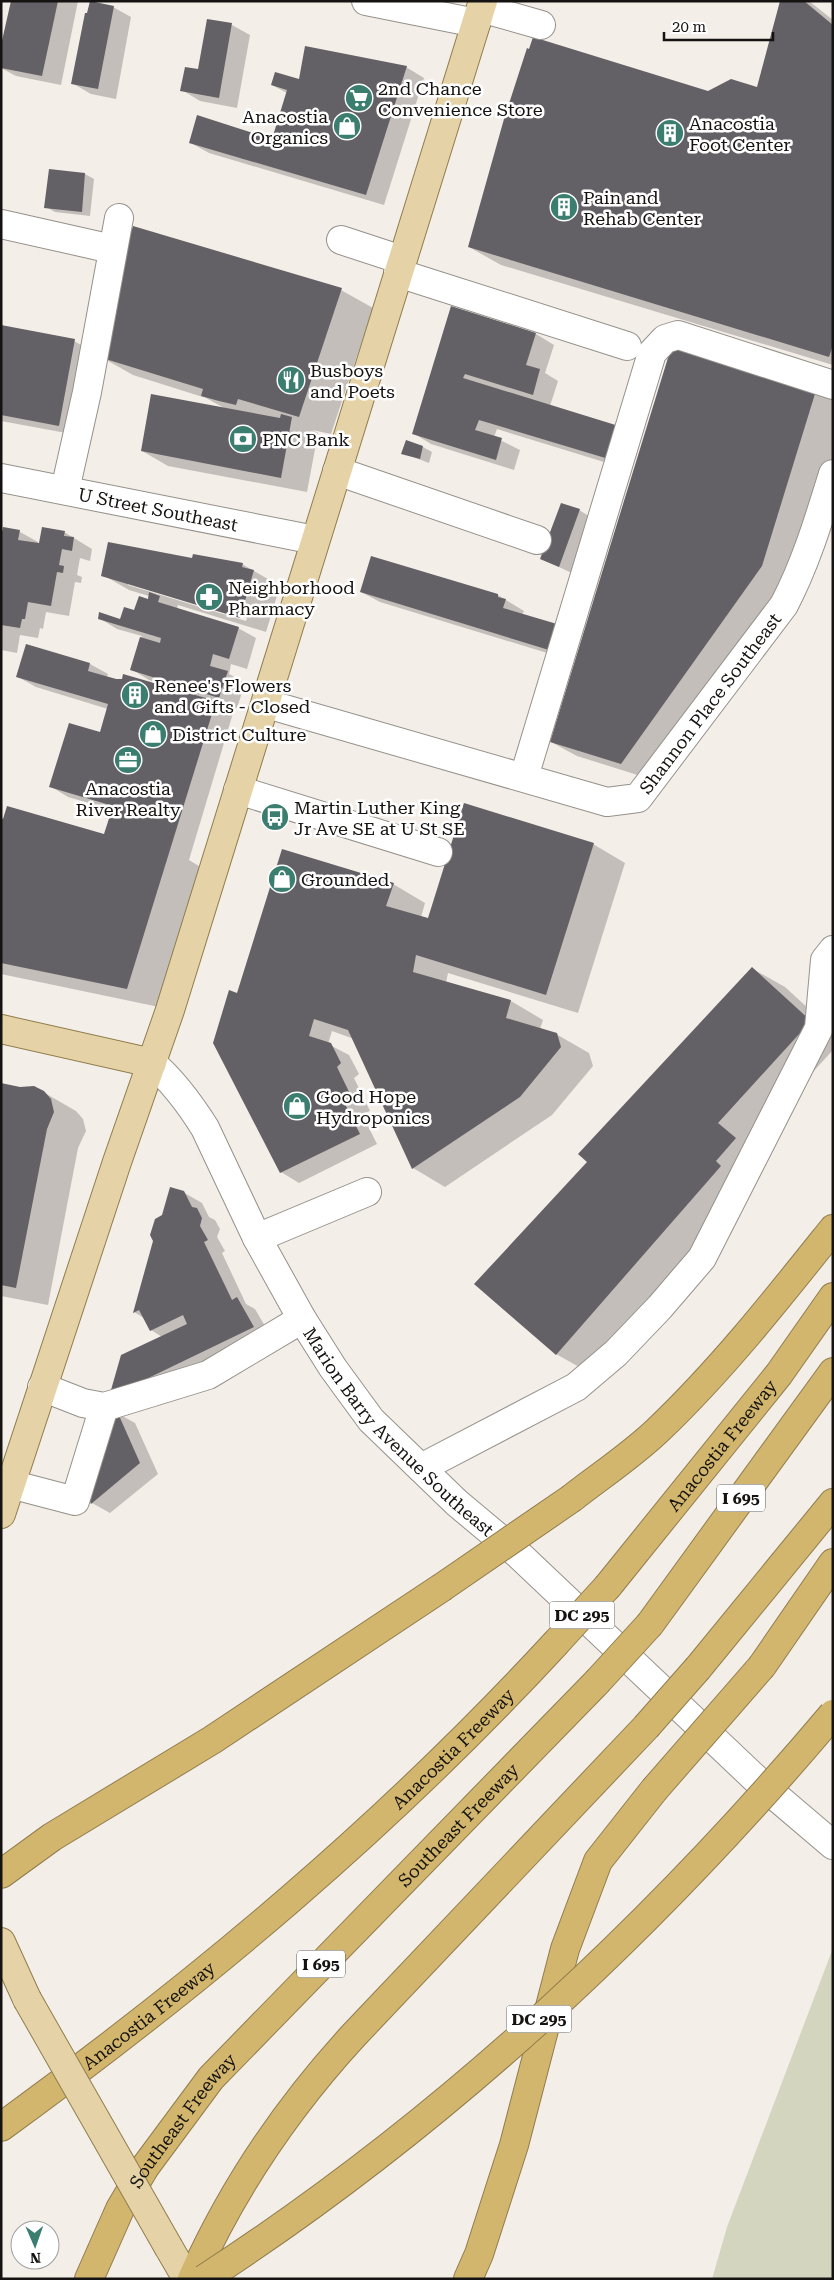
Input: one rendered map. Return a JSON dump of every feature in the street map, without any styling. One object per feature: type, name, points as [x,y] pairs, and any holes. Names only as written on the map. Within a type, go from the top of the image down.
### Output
[{"type":"highway","points":[[1,1874],[52,1838],[212,1740],[572,1498],[657,1432],[714,1374],[833,1230]]},
{"type":"highway","name":"Anacostia Freeway","points":[[1,2127],[186,1988],[288,1904],[434,1769],[555,1644],[608,1586],[779,1374],[833,1297]]},
{"type":"highway","name":"Southeast Freeway","points":[[89,2279],[120,2209],[145,2167],[211,2078],[597,1682],[650,1624],[833,1372]]},
{"type":"highway","points":[[192,2279],[219,2221],[253,2163],[310,2085],[348,2042],[646,1727],[698,1668],[833,1503]]},
{"type":"highway","points":[[468,2279],[479,2254],[514,2145],[565,1949],[598,1861],[654,1790],[762,1666],[833,1563]]},
{"type":"highway","name":"DC 295","points":[[204,2279],[371,2160],[474,2076],[573,1988],[700,1863],[758,1801],[833,1714]]},
{"type":"main road","points":[[1,1514],[117,1162],[152,1063],[267,704],[315,540],[480,11]]},
{"type":"main road","points":[[1,1029],[152,1063]]},
{"type":"main road","points":[[1,1942],[27,1999],[187,2279]]},
{"type":"street","points":[[366,1],[480,11],[541,25]]},
{"type":"street","points":[[65,490],[86,392],[119,218]]},
{"type":"street","points":[[1,224],[112,249]]},
{"type":"street","points":[[341,240],[400,267],[627,346]]},
{"type":"street","points":[[524,778],[652,353],[665,339],[678,335],[833,385]]},
{"type":"street","points":[[337,471],[537,540]]},
{"type":"street","name":"Shannon Place Southeast","points":[[267,704],[607,802],[638,798],[784,605],[798,578],[810,548],[833,474]]},
{"type":"street","name":"U Street Southeast","points":[[1,478],[315,540]]},
{"type":"street","points":[[238,790],[438,852]]},
{"type":"street","points":[[421,1468],[576,1387],[616,1352],[660,1308],[702,1258],[721,1224],[819,1028],[825,960],[833,950]]},
{"type":"street","name":"Marion Barry Avenue Southeast","points":[[152,1063],[186,1098],[205,1128],[257,1238],[302,1319],[333,1368],[371,1420],[457,1503],[518,1554],[760,1783],[833,1845]]},
{"type":"street","points":[[257,1238],[367,1192]]},
{"type":"street","points":[[42,1387],[83,1402],[104,1407],[208,1375],[302,1319]]},
{"type":"street","points":[[10,1484],[75,1501],[104,1407]]},
{"type":"green space","points":[[833,1948],[833,2279],[712,2279],[727,2227]]},
{"type":"building","points":[[11,1],[58,1],[42,76],[1,68],[1,45]]},
{"type":"building","points":[[90,1],[114,6],[98,89],[71,84],[85,13],[87,13]]},
{"type":"building","points":[[780,1],[804,1],[833,25],[833,345],[829,357],[468,247],[504,119],[527,48],[529,49],[533,37],[708,91],[731,79],[757,87]]},
{"type":"building","points":[[207,19],[232,23],[219,98],[180,91],[185,67],[198,69]]},
{"type":"building","points":[[305,46],[407,66],[366,195],[189,143],[197,115],[272,139],[287,90],[271,85],[275,72],[299,79]]},
{"type":"building","points":[[49,169],[85,173],[82,212],[44,208]]},
{"type":"building","points":[[133,226],[342,288],[299,417],[238,399],[236,405],[201,396],[203,389],[99,357],[109,301]]},
{"type":"building","points":[[451,306],[536,333],[526,365],[540,369],[533,395],[465,374],[463,378],[622,427],[612,460],[479,420],[475,430],[502,438],[496,460],[412,434]]},
{"type":"building","points":[[1,325],[75,339],[59,426],[1,415]]},
{"type":"building","points":[[683,342],[818,384],[762,566],[621,764],[550,742],[671,348]]},
{"type":"building","points":[[151,394],[280,418],[281,414],[292,417],[281,478],[141,451]]},
{"type":"building","points":[[406,440],[423,446],[420,459],[401,454]]},
{"type":"building","points":[[561,503],[580,509],[559,567],[540,559]]},
{"type":"building","points":[[3,527],[20,530],[18,540],[39,543],[42,527],[65,531],[64,536],[74,537],[72,551],[62,549],[59,565],[64,566],[63,573],[57,572],[51,606],[28,602],[25,619],[22,619],[20,628],[1,625],[1,537]]},
{"type":"building","name":"Neighborhood Pharmacy","points":[[108,542],[192,558],[193,554],[243,563],[242,567],[254,570],[240,618],[101,576]]},
{"type":"building","points":[[371,556],[498,594],[498,597],[506,599],[503,608],[557,624],[549,650],[360,592]]},
{"type":"building","points":[[149,592],[160,596],[158,602],[239,627],[229,659],[213,654],[210,666],[228,671],[219,698],[130,670],[140,637],[160,643],[161,638],[98,619],[99,612],[120,619],[124,607],[134,610],[139,596],[148,599]]},
{"type":"building","points":[[26,644],[90,663],[88,671],[116,679],[122,679],[123,674],[216,701],[127,989],[1,963],[1,818],[3,819],[7,806],[104,834],[113,806],[49,787],[69,723],[100,732],[108,704],[16,677]]},
{"type":"building","points":[[464,803],[594,843],[546,995],[416,955],[413,972],[511,1000],[506,1018],[557,1033],[561,1047],[520,1097],[412,1169],[348,1030],[314,1019],[309,1036],[331,1043],[341,1063],[337,1067],[353,1100],[345,1104],[360,1134],[280,1173],[213,1043],[229,990],[237,993],[282,849],[394,883],[386,906],[428,918]]},
{"type":"building","points":[[752,967],[811,1021],[718,1123],[736,1138],[716,1161],[721,1166],[556,1355],[474,1284],[587,1162],[578,1154]]},
{"type":"building","points":[[1,1083],[20,1087],[34,1086],[44,1091],[51,1099],[54,1112],[47,1129],[16,1288],[1,1285]]},
{"type":"building","points":[[170,1187],[184,1191],[192,1207],[197,1208],[202,1218],[200,1226],[208,1240],[204,1242],[232,1300],[237,1297],[254,1327],[109,1397],[121,1355],[187,1324],[183,1315],[150,1331],[139,1310],[133,1313],[153,1241],[150,1235],[155,1219],[162,1215]]},
{"type":"building","points":[[117,1411],[140,1463],[91,1504],[86,1492]]},
{"type":"place","name":"2nd Chance Convenience Store","points":[[359,98]]},
{"type":"place","name":"Anacostia Organics","points":[[347,126]]},
{"type":"place","name":"Anacostia Foot Center","points":[[670,133]]},
{"type":"place","name":"Pain and Rehab Center","points":[[564,207]]},
{"type":"place","name":"Busboys and Poets","points":[[291,380]]},
{"type":"place","name":"PNC Bank","points":[[243,439]]},
{"type":"place","name":"Neighborhood Pharmacy","points":[[209,597]]},
{"type":"place","name":"Renee's Flowers and Gifts - Closed","points":[[135,695]]},
{"type":"place","name":"District Culture","points":[[153,734]]},
{"type":"place","name":"Anacostia River Realty","points":[[128,760]]},
{"type":"place","name":"Martin Luther King Jr Ave SE at U St SE","points":[[275,817]]},
{"type":"place","name":"Grounded","points":[[282,879]]},
{"type":"place","name":"Good Hope Hydroponics","points":[[297,1106]]}]
